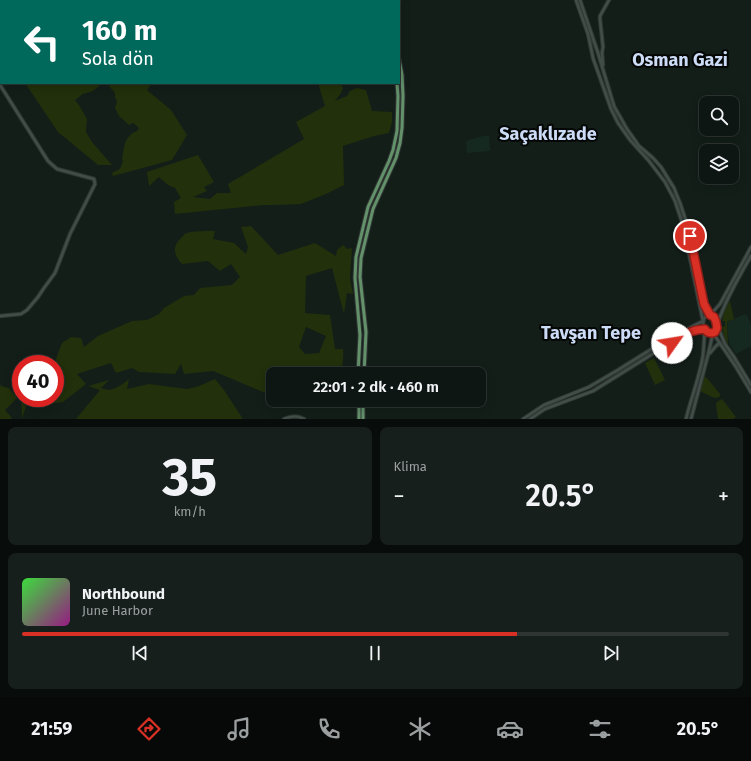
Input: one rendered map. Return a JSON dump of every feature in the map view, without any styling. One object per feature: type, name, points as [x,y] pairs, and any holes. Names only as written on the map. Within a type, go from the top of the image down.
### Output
[{"type":"main road","points":[[576,0],[588,34],[593,58],[611,109],[618,123],[630,140],[665,182],[675,201],[681,219],[705,329],[709,333],[713,333],[751,392]]},
{"type":"main road","points":[[580,0],[614,106],[639,146],[661,167],[674,188],[686,221],[694,250],[704,304],[710,315],[715,319],[725,344],[751,385]]},
{"type":"main road","points":[[603,70],[603,47],[600,19],[609,0]]},
{"type":"main road","points":[[364,367],[366,332],[360,277],[361,258],[373,209],[396,158],[400,143],[403,96],[400,64]]},
{"type":"main road","points":[[358,367],[360,335],[355,278],[356,257],[368,207],[393,150],[397,131],[397,84]]},
{"type":"main road","points":[[0,85],[48,161],[57,169],[94,180],[95,184],[70,234],[55,273],[38,297],[28,310],[21,314],[0,316]]},
{"type":"main road","points":[[523,419],[544,405],[589,387],[666,340],[703,321],[705,317],[710,315],[720,304],[751,247]]},
{"type":"main road","points":[[691,419],[713,333],[716,330],[721,314],[729,297],[751,256]]},
{"type":"main road","points":[[530,419],[545,409],[593,391],[686,333],[705,329]]},
{"type":"main road","points":[[686,419],[698,376],[705,329]]},
{"type":"main road","points":[[708,355],[719,343]]},
{"type":"main road","points":[[359,407],[359,419]]},
{"type":"main road","points":[[363,407],[363,419]]},
{"type":"main road","points":[[284,419],[290,416],[304,419]]},
{"type":"shaded area","points":[[483,136],[489,136],[490,151],[467,153],[466,141]]},
{"type":"shaded area","points":[[745,314],[747,315],[751,325],[751,346],[736,354],[729,343],[727,322]]},
{"type":"green space","points":[[26,84],[102,84],[93,91],[83,94],[75,100],[87,119],[86,132],[92,142],[112,165],[98,165],[58,132]]},
{"type":"green space","points":[[112,84],[151,84],[147,90],[171,110],[187,135],[172,160],[113,176],[112,173],[120,169],[123,161],[122,159],[126,140],[139,128],[133,123],[129,125],[119,116],[115,108],[117,101],[115,93],[109,86]]},
{"type":"green space","points":[[318,84],[341,84],[343,88],[335,101],[347,96],[350,91],[357,88],[366,90],[372,111],[392,112],[392,122],[389,133],[343,146],[344,185],[326,194],[301,204],[263,205],[175,214],[174,202],[181,198],[175,188],[168,185],[159,177],[149,186],[147,172],[198,155],[214,182],[204,187],[207,191],[193,197],[210,199],[217,193],[231,193],[228,184],[304,139],[296,122],[325,106]]},
{"type":"green space","points":[[251,226],[278,255],[315,243],[336,256],[337,250],[343,245],[347,249],[352,248],[350,279],[353,294],[347,293],[344,314],[332,268],[306,276],[305,313],[330,315],[335,349],[343,349],[342,367],[266,367],[266,392],[263,392],[213,371],[184,374],[181,364],[175,374],[139,372],[132,368],[116,373],[111,363],[77,374],[86,384],[64,401],[64,355],[57,355],[62,343],[71,337],[81,338],[84,347],[98,336],[132,321],[147,320],[159,314],[164,308],[184,296],[194,295],[200,288],[232,285],[240,277],[231,264],[220,271],[208,261],[182,264],[175,253],[175,247],[186,233],[197,231],[215,231],[213,239],[234,243],[246,254],[248,247],[241,227]],"holes":[[[306,327],[326,336],[319,353],[305,354],[299,347]]]},
{"type":"green space","points":[[730,301],[734,319],[727,322],[727,344],[722,327],[725,326],[725,321],[722,321],[725,310]]},
{"type":"green space","points":[[654,358],[665,380],[655,385],[645,363]]},
{"type":"green space","points":[[704,376],[720,394],[720,396],[717,398],[712,397],[700,391]]},
{"type":"green space","points":[[129,379],[127,389],[149,384],[187,389],[199,386],[215,379],[243,419],[76,419],[100,390],[88,386],[109,380],[101,388],[109,390],[119,386]]},
{"type":"green space","points":[[0,384],[1,386],[9,388],[12,392],[12,403],[5,410],[12,418],[0,419]]},
{"type":"green space","points":[[722,399],[736,417],[733,419],[718,419],[716,404]]},
{"type":"green space","points":[[21,407],[26,407],[22,419]]},
{"type":"district","name":"Osman Gazi","points":[[680,60]]},
{"type":"district","name":"Saçaklızade","points":[[548,134]]},
{"type":"district","name":"Tavşan Tepe","points":[[591,333]]},
{"type":"route","points":[[672,343],[686,333],[705,329],[707,332],[711,333],[715,332],[717,328],[715,319],[710,315],[704,304],[690,236]]}]
